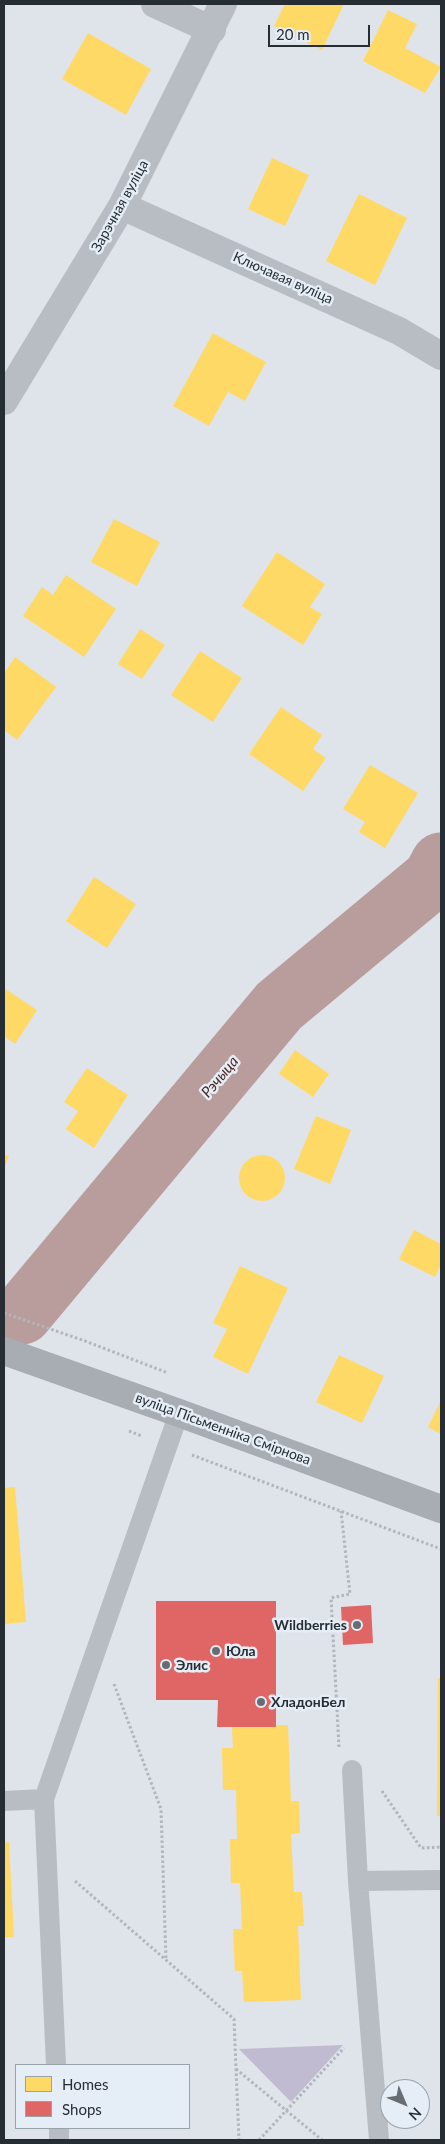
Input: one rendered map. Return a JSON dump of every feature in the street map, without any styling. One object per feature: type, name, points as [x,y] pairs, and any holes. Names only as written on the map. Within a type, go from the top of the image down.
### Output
[{"type":"main road","name":"вуліца Пісьменніка Смірнова","points":[[4,1351],[180,1413],[441,1509]]},
{"type":"street","points":[[155,4],[212,30]]},
{"type":"street","name":"Зарэчная вуліца","points":[[4,401],[122,206],[212,30],[223,4]]},
{"type":"street","name":"Ключавая вуліца","points":[[122,206],[399,331],[441,356]]},
{"type":"lane","points":[[56,2064],[44,1799],[180,1413]]},
{"type":"lane","points":[[352,1770],[358,1882],[379,2140]]},
{"type":"lane","points":[[4,1801],[44,1799]]},
{"type":"lane","points":[[358,1882],[441,1880]]},
{"type":"path","points":[[122,1429],[441,1549]]},
{"type":"path","points":[[341,1511],[350,1594],[331,1598],[340,1764],[373,1777],[421,1848],[441,1847]]},
{"type":"path","points":[[98,1644],[161,1809],[166,1960]]},
{"type":"path","points":[[46,1856],[234,2019],[239,2140]]},
{"type":"path","points":[[259,2140],[369,2020]]},
{"type":"path","points":[[236,2068],[322,2140]]},
{"type":"shaded area","points":[[343,2045],[291,2102],[239,2049]]},
{"type":"building: Homes","points":[[285,4],[344,4],[322,50],[274,26]]},
{"type":"building: Homes","points":[[388,10],[417,24],[405,48],[441,67],[425,93],[363,61]]},
{"type":"building: Homes","points":[[88,33],[151,69],[126,115],[62,79]]},
{"type":"building: Homes","points":[[272,158],[309,175],[285,226],[248,209]]},
{"type":"building: Homes","points":[[359,194],[407,218],[375,285],[326,261]]},
{"type":"building: Homes","points":[[213,333],[266,362],[245,401],[228,392],[209,426],[173,406]]},
{"type":"building: Homes","points":[[114,519],[160,542],[137,586],[91,562]]},
{"type":"building: Homes","points":[[277,552],[325,584],[310,607],[322,614],[303,645],[242,606]]},
{"type":"building: Homes","points":[[66,575],[116,609],[84,657],[23,616],[42,587],[53,595]]},
{"type":"building: Homes","points":[[140,629],[165,645],[142,679],[118,664]]},
{"type":"building: Homes","points":[[200,651],[242,678],[213,722],[171,695]]},
{"type":"building: Homes","points":[[15,657],[56,687],[17,740],[4,730],[4,673]]},
{"type":"building: Homes","points":[[281,707],[322,735],[313,749],[326,758],[303,791],[249,754]]},
{"type":"building: Homes","points":[[370,765],[418,793],[385,848],[359,832],[365,822],[343,809]]},
{"type":"building: Homes","points":[[94,877],[136,904],[107,948],[66,921]]},
{"type":"building: Homes","points":[[4,988],[37,1010],[15,1044],[4,1036]]},
{"type":"building: Homes","points":[[295,1050],[329,1074],[313,1097],[279,1074]]},
{"type":"building: Homes","points":[[87,1068],[128,1095],[94,1148],[66,1129],[78,1111],[64,1102]]},
{"type":"building: Homes","points":[[316,1116],[351,1130],[330,1184],[294,1169]]},
{"type":"building: Homes","points":[[4,1155],[9,1156],[4,1170]]},
{"type":"building: Homes","points":[[262,1155],[275,1159],[281,1165],[285,1178],[281,1191],[275,1197],[262,1201],[249,1197],[243,1191],[239,1178],[243,1165],[249,1159]]},
{"type":"building: Homes","points":[[414,1230],[441,1244],[441,1264],[435,1277],[399,1259]]},
{"type":"building: Homes","points":[[240,1266],[288,1288],[248,1374],[213,1357],[227,1329],[213,1323]]},
{"type":"building: Homes","points":[[339,1355],[384,1376],[362,1423],[316,1402]]},
{"type":"building: Homes","points":[[441,1400],[441,1434],[428,1427]]},
{"type":"building: Homes","points":[[15,1487],[26,1622],[4,1624],[4,1488]]},
{"type":"building: Homes","points":[[438,1678],[441,1678],[441,1816],[437,1816]]},
{"type":"building: Homes","points":[[288,1725],[291,1801],[299,1801],[300,1833],[291,1834],[294,1892],[302,1892],[304,1926],[298,1926],[301,2000],[244,2002],[242,1971],[235,1971],[233,1929],[242,1929],[240,1883],[231,1883],[230,1839],[237,1839],[236,1790],[223,1790],[222,1748],[233,1748],[232,1727]]},
{"type":"building: Homes","points":[[9,1842],[14,1937],[4,1937],[4,1843]]},
{"type":"building: Shops","name":"Юла","points":[[156,1601],[276,1601],[276,1727],[217,1727],[218,1700],[156,1700]]},
{"type":"building: Shops","name":"Wildberries","points":[[371,1605],[373,1643],[343,1645],[341,1607]]},
{"type":"waterway","name":"Рэчыца","points":[[22,1314],[279,1006],[433,878],[441,863]]},
{"type":"place","name":"Wildberries","points":[[357,1625]]},
{"type":"place","name":"Юла","points":[[216,1651]]},
{"type":"place","name":"Элис","points":[[166,1665]]},
{"type":"place","name":"ХладонБел","points":[[261,1702]]}]
